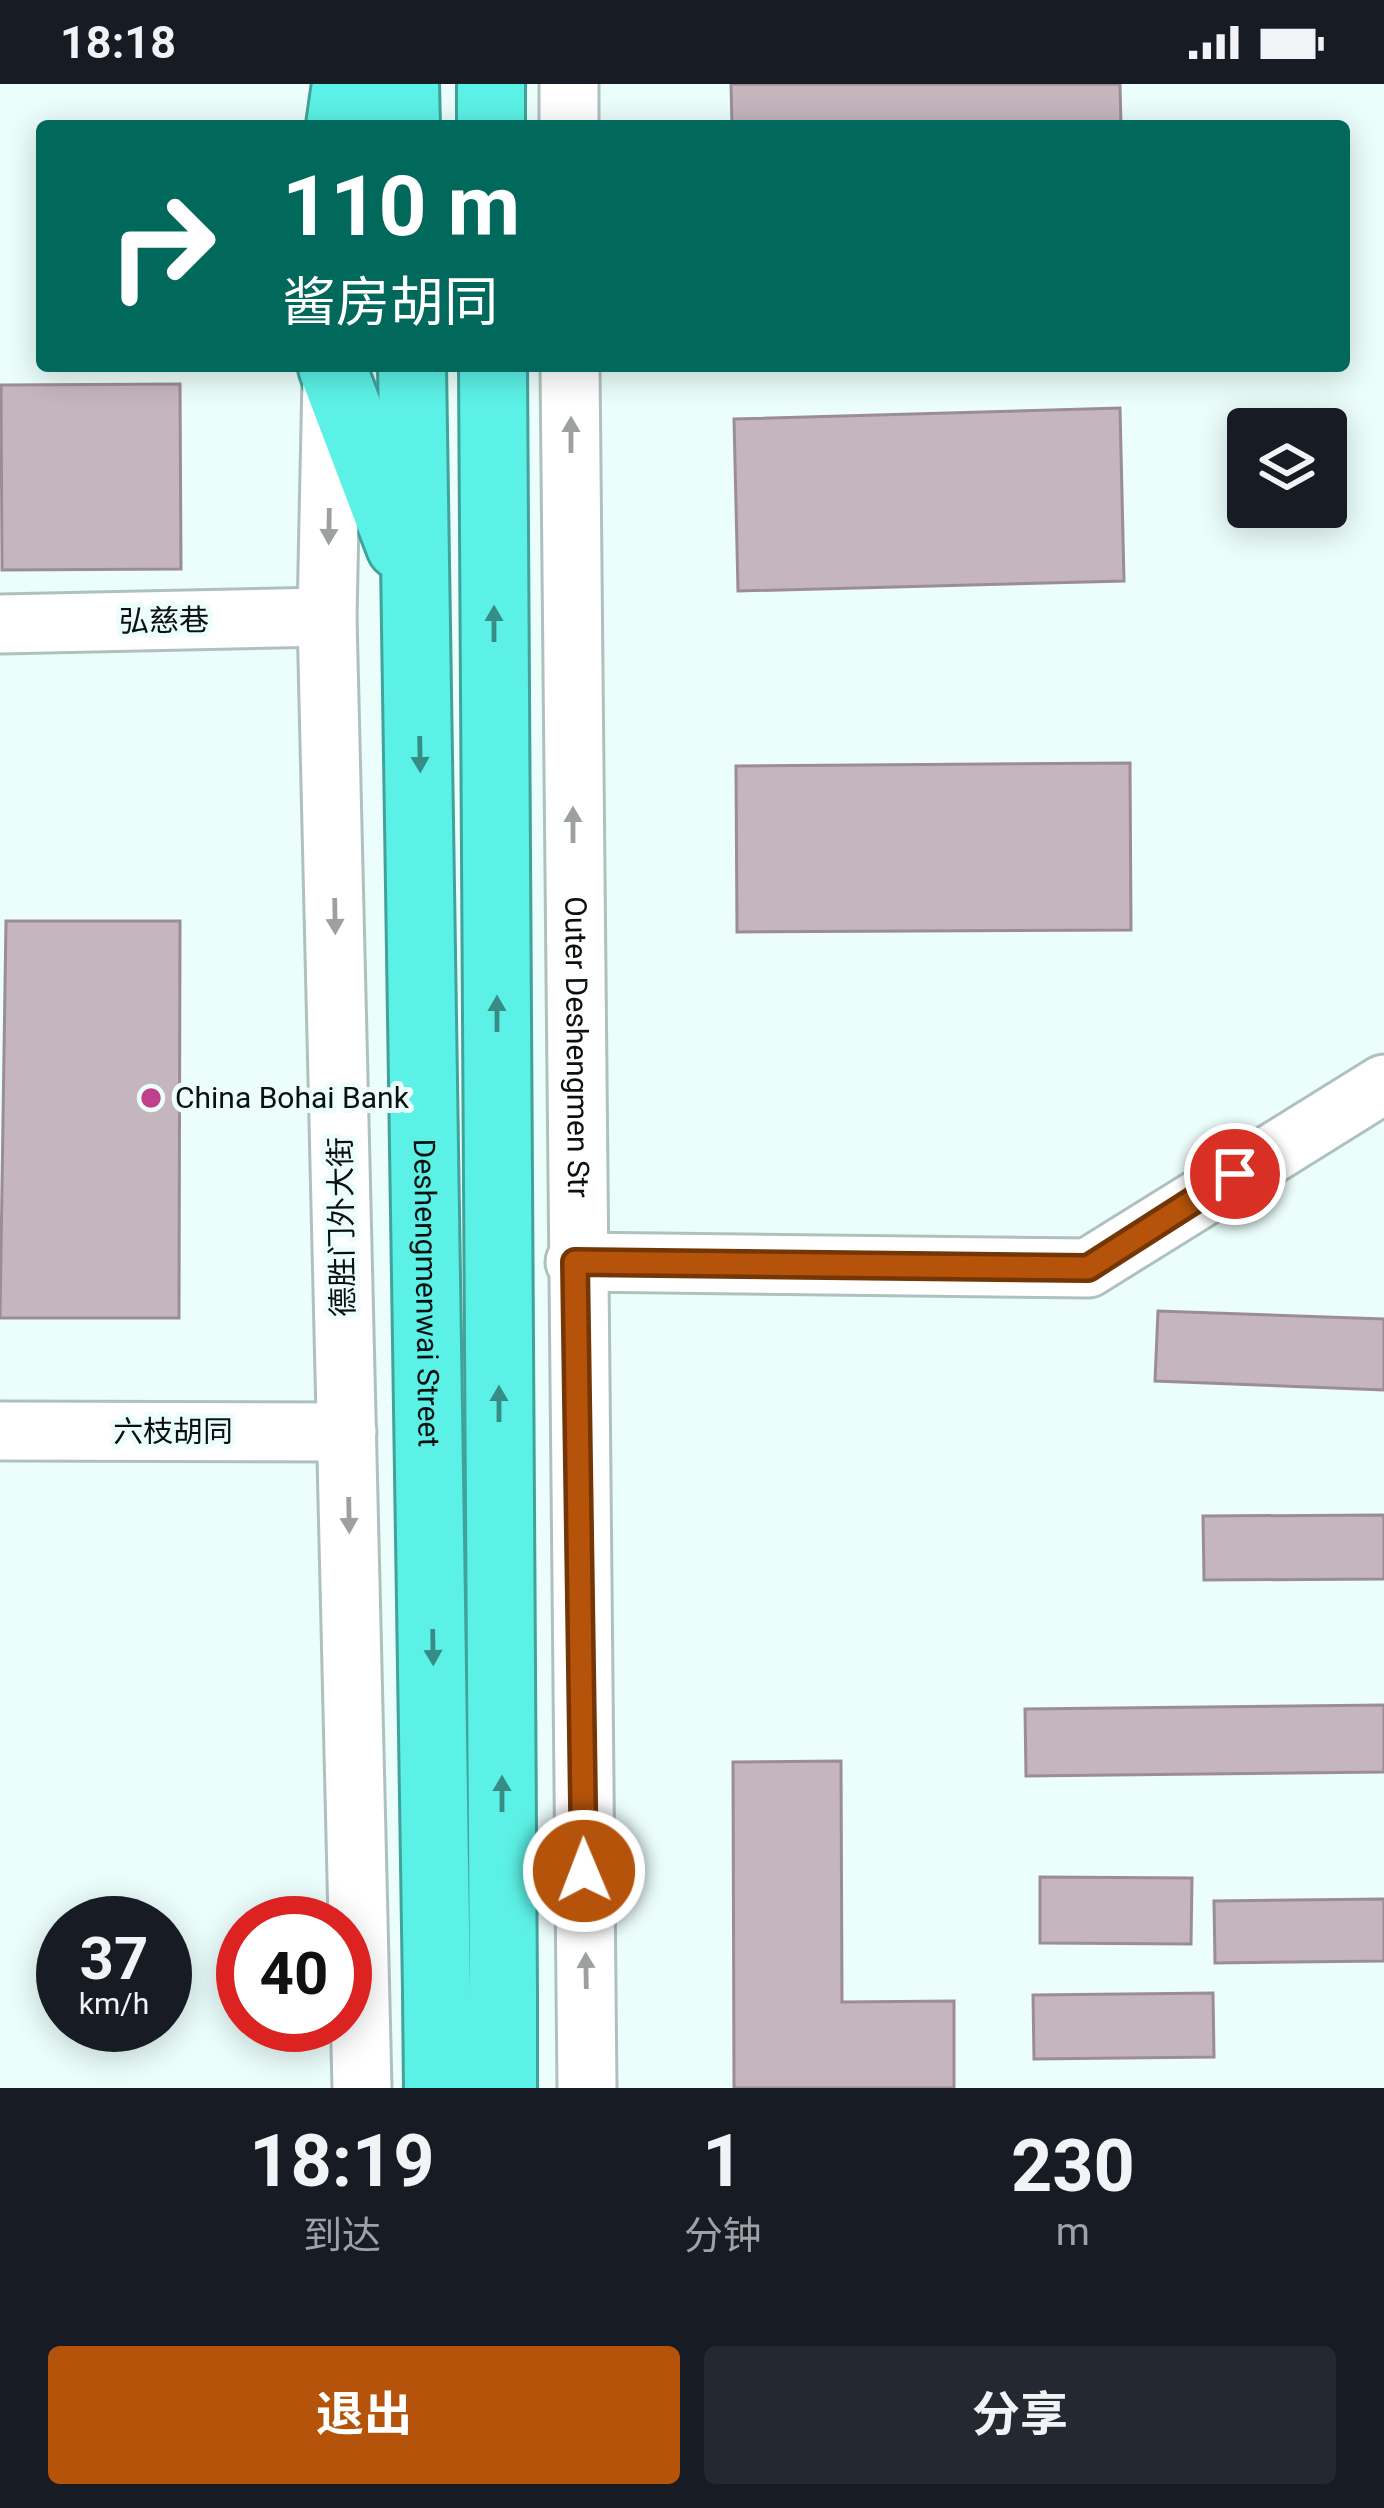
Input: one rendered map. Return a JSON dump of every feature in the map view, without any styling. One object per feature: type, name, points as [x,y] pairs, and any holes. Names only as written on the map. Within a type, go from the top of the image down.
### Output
[{"type":"highway","points":[[341,120],[346,84]]},
{"type":"highway","points":[[405,84],[406,120]]},
{"type":"highway","points":[[491,84],[491,120]]},
{"type":"highway","points":[[334,372],[418,595]]},
{"type":"highway","points":[[412,372],[418,595]]},
{"type":"highway","points":[[493,372],[503,2088]]},
{"type":"highway","name":"Deshengmenwai Street","points":[[418,595],[438,2088]]},
{"type":"street","points":[[329,84],[330,120]]},
{"type":"street","points":[[568,84],[569,120]]},
{"type":"street","name":"德胜门外大街","points":[[332,372],[327,617],[362,2073]]},
{"type":"street","name":"Outer Deshengmen Str","points":[[570,372],[575,1262],[587,2073]]},
{"type":"street","name":"弘慈巷","points":[[0,624],[327,617]]},
{"type":"street","points":[[575,1262],[1088,1268],[1384,1084]]},
{"type":"street","name":"六枝胡同","points":[[0,1431],[347,1432]]},
{"type":"street","points":[[362,2073],[587,2073]]},
{"type":"building","points":[[731,84],[1120,84],[1121,120],[732,120]]},
{"type":"building","points":[[180,384],[181,569],[2,570],[1,385]]},
{"type":"building","points":[[1120,408],[1124,581],[738,591],[734,419]]},
{"type":"building","points":[[1130,763],[1131,930],[737,932],[736,766]]},
{"type":"building","points":[[6,921],[180,921],[179,1318],[0,1318]]},
{"type":"building","points":[[1158,1311],[1384,1319],[1384,1390],[1155,1381]]},
{"type":"building","points":[[1384,1515],[1384,1579],[1204,1580],[1203,1516]]},
{"type":"building","points":[[1384,1705],[1384,1772],[1026,1776],[1025,1709]]},
{"type":"building","points":[[841,1761],[842,2002],[954,2001],[954,2088],[734,2088],[733,1762]]},
{"type":"building","points":[[1040,1877],[1192,1878],[1191,1944],[1040,1943]]},
{"type":"building","points":[[1384,1899],[1384,1961],[1215,1963],[1214,1901]]},
{"type":"building","points":[[1213,1993],[1214,2057],[1034,2059],[1033,1995]]},
{"type":"place","name":"China Bohai Bank","points":[[151,1098]]},
{"type":"route","points":[[584,1871],[575,1262],[1088,1268],[1235,1174]]}]
